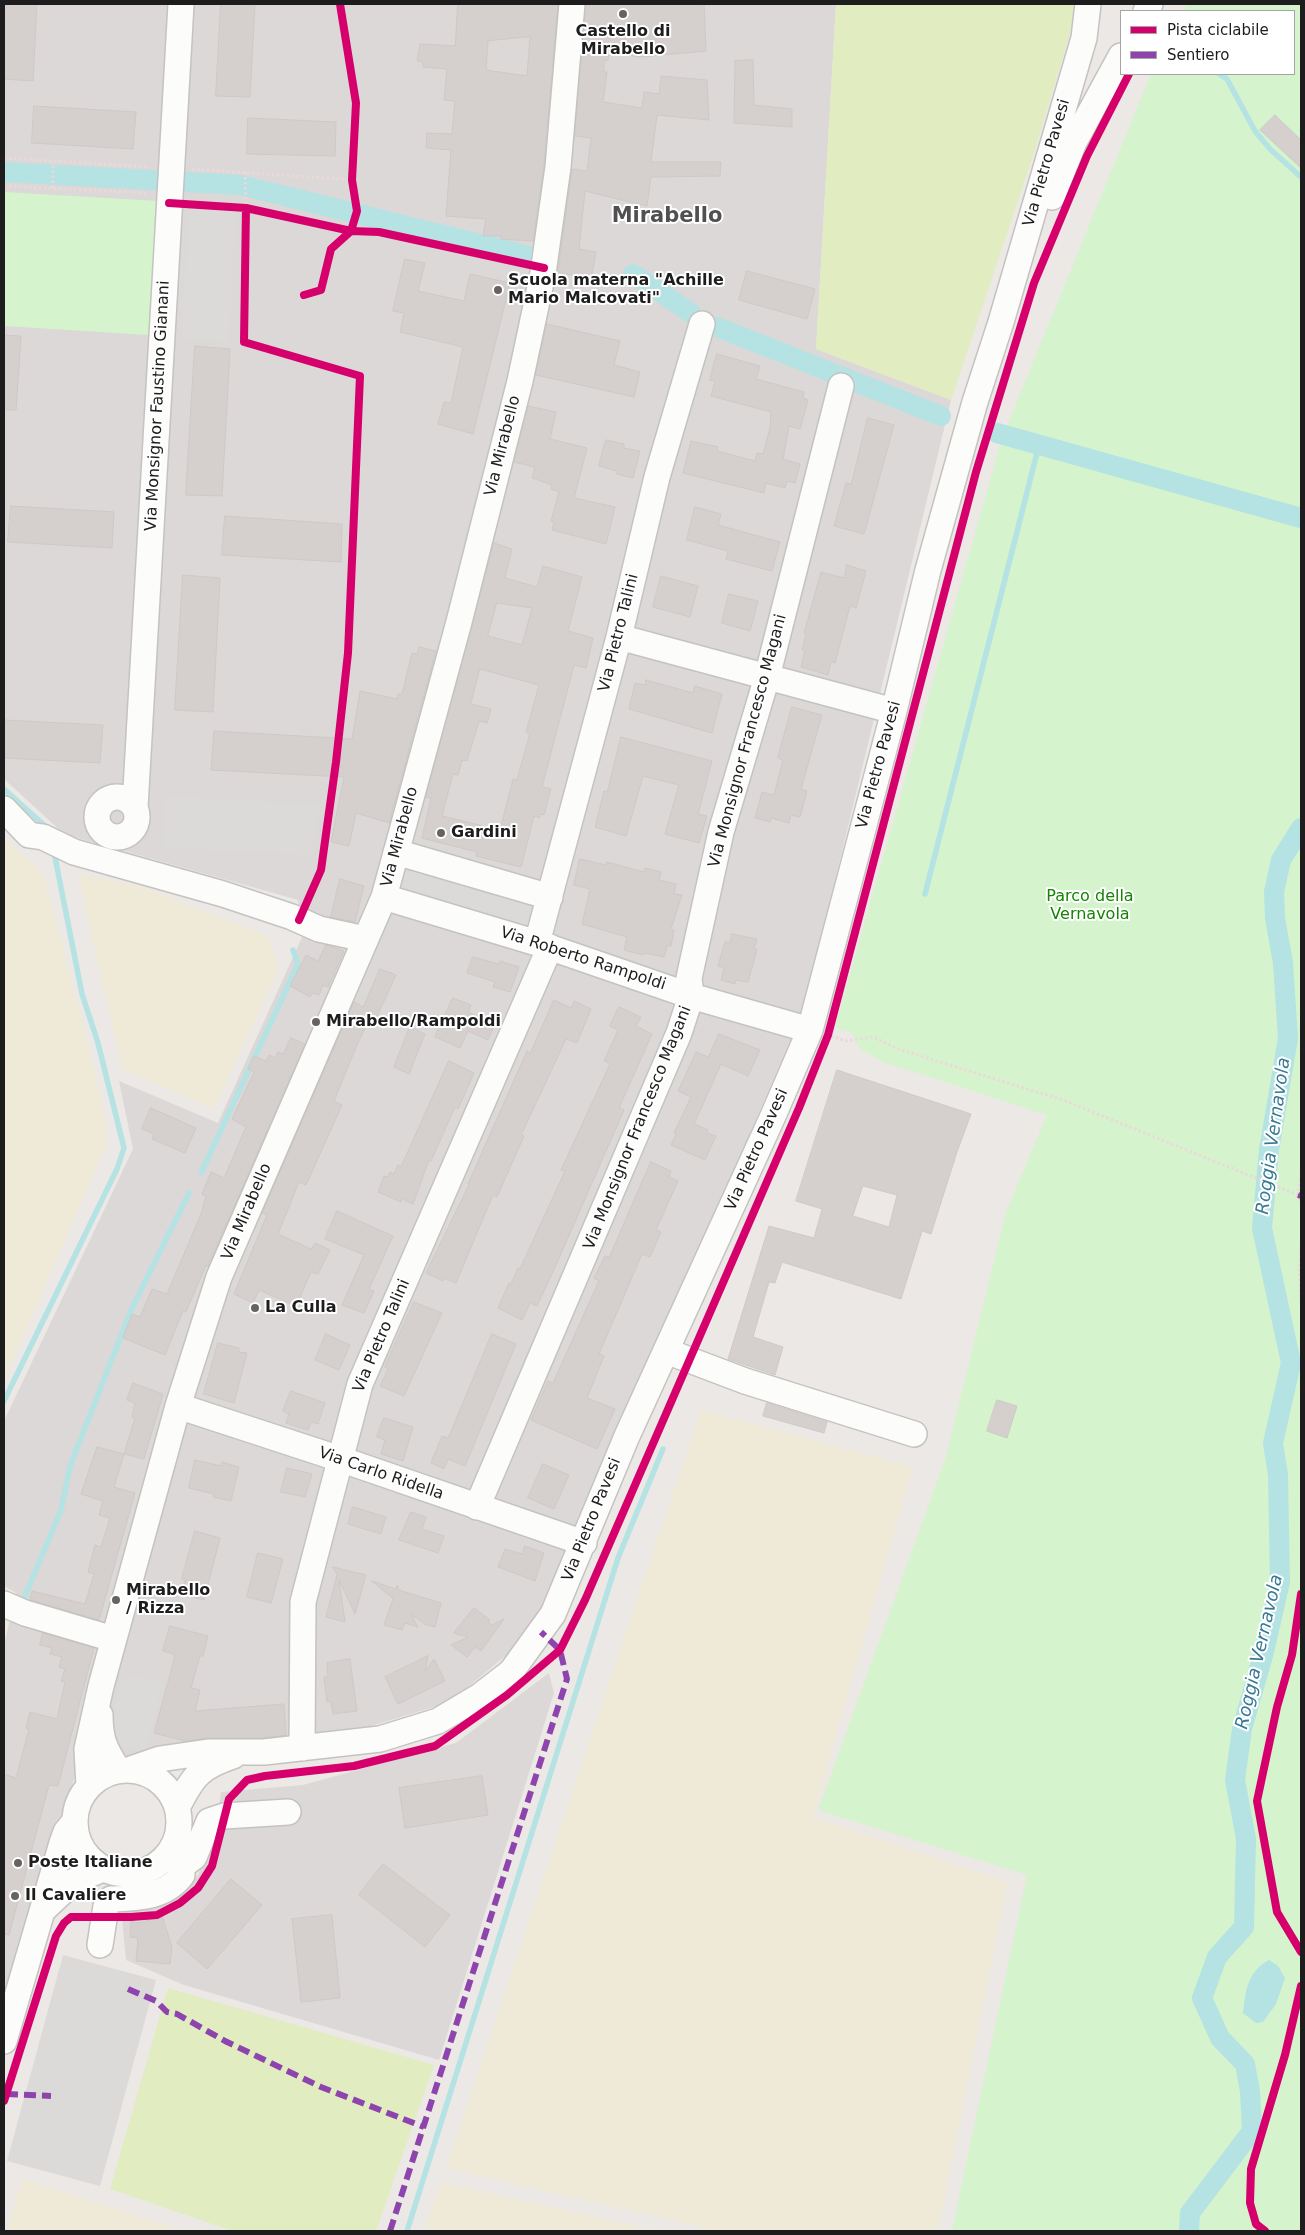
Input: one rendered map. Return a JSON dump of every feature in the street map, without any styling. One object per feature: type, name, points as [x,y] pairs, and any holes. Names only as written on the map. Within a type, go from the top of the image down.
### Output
[{"type":"street","name":"Via Monsignor Faustino Gianani","points":[[134,807],[181,4]]},
{"type":"street","name":"Via Mirabello","points":[[89,1786],[87,1749],[89,1735],[113,1639],[178,1406],[219,1277],[384,897],[459,622],[520,381],[543,273],[558,166],[572,4]]},
{"type":"street","name":"Via Pietro Pavesi","points":[[124,1770],[160,1759],[208,1752],[244,1753],[380,1739],[438,1721],[480,1696],[511,1672],[553,1614],[627,1436],[773,1116],[823,1034],[894,711],[928,570],[975,402],[1001,322],[1084,38],[1088,4]]},
{"type":"street","name":"Via Pietro Pavesi","points":[[1001,322],[1074,142],[1120,58]]},
{"type":"street","name":"Via Pietro Talini","points":[[302,1748],[302,1602],[360,1384],[544,945],[550,897],[619,637],[657,478],[702,324]]},
{"type":"street","name":"Via Monsignor Francesco Magani","points":[[477,1507],[664,1070],[691,996],[689,978],[721,832],[766,677],[841,386]]},
{"type":"street","points":[[619,637],[894,711]]},
{"type":"street","points":[[4,809],[29,836],[42,838],[74,852],[223,894],[292,917],[319,929],[366,939]]},
{"type":"street","points":[[396,852],[550,897]]},
{"type":"street","name":"Via Roberto Rampoldi","points":[[384,897],[544,945],[691,996],[823,1034]]},
{"type":"street","points":[[666,1351],[745,1382],[914,1434]]},
{"type":"street","name":"Via Carlo Ridella","points":[[178,1406],[340,1459],[584,1543]]},
{"type":"street","points":[[4,1604],[24,1613],[113,1639]]},
{"type":"street","name":"Via Mirabello","points":[[101,1686],[100,1733],[104,1747],[124,1770]]},
{"type":"street","name":"Via Pietro Pavesi","points":[[178,1806],[191,1780],[203,1770],[222,1760],[244,1753]]},
{"type":"street","points":[[4,2041],[40,1913],[66,1832],[74,1821],[79,1800],[89,1786],[105,1774],[124,1770],[141,1771],[159,1780],[173,1796],[178,1806],[180,1817],[176,1860],[182,1875],[167,1888],[148,1897],[111,1898],[106,1906],[100,1945]]},
{"type":"street","points":[[74,1821],[83,1851],[103,1869],[120,1874],[137,1874],[176,1860],[194,1857],[209,1821],[224,1816],[288,1812]]},
{"type":"street","points":[[40,1913],[74,1881],[103,1869]]},
{"type":"path","points":[[52,162],[52,188]]},
{"type":"path","points":[[245,172],[246,208]]},
{"type":"path","points":[[4,186],[52,188],[171,185]]},
{"type":"path","points":[[823,1034],[848,1041],[873,1037],[898,1049],[1063,1100],[1298,1195]]},
{"type":"path","points":[[1301,1174],[1298,1195],[1301,1203]]},
{"type":"path","points":[[1301,1244],[1299,1270],[1301,1304]]},
{"type":"path","points":[[1301,1594],[1292,1655],[1277,1707],[1257,1801],[1277,1912],[1301,1952]]},
{"type":"path","points":[[1265,2231],[1256,2224],[1250,2203],[1251,2169],[1285,2055],[1301,1986]]},
{"type":"shaded area","points":[[4,4],[836,4],[816,349],[951,400],[804,1009],[533,1633],[450,1702],[348,1733],[169,1750],[79,1763],[4,2005],[4,1645],[15,1593],[4,1586],[4,1421],[133,1149],[119,1081],[218,1123],[303,935],[298,900],[64,834],[4,779]]},
{"type":"shaded area","points":[[189,205],[236,207],[229,342],[182,340]]},
{"type":"shaded area","points":[[166,796],[321,805],[311,855],[165,848]]},
{"type":"shaded area","points":[[4,838],[44,874],[102,1100],[107,1143],[4,1381]]},
{"type":"shaded area","points":[[412,844],[542,884],[527,932],[397,891]]},
{"type":"shaded area","points":[[78,874],[143,887],[268,936],[279,968],[214,1109],[122,1069]]},
{"type":"shaded area","points":[[701,1410],[913,1467],[813,1817],[1008,1882],[938,2231],[718,2231],[446,2168]]},
{"type":"shaded area","points":[[4,1586],[16,1593],[4,1645]]},
{"type":"shaded area","points":[[123,1673],[163,1681],[145,1750],[117,1746],[110,1729]]},
{"type":"shaded area","points":[[549,1673],[554,1693],[439,2060],[184,1985],[126,1960],[121,1908],[163,1901],[198,1875],[215,1835],[221,1792],[303,1785],[456,1743]]},
{"type":"shaded area","points":[[63,1955],[156,1980],[100,2186],[7,2161]]},
{"type":"shaded area","points":[[22,2179],[186,2231],[7,2231]]},
{"type":"shaded area","points":[[441,2182],[657,2231],[424,2231]]},
{"type":"green space","points":[[836,4],[1076,4],[1076,13],[1035,150],[951,400],[816,349]]},
{"type":"green space","name":"Parco della Vernavola","points":[[1188,4],[1301,4],[1301,2231],[952,2231],[1027,1875],[818,1810],[946,1457],[1006,1212],[1047,1115],[883,1062],[859,1048],[852,1033],[835,1027],[1002,438],[1151,75],[1295,75],[1295,10],[1184,10]]},
{"type":"green space","points":[[4,192],[157,201],[149,335],[4,326]]},
{"type":"green space","points":[[168,1988],[434,2065],[376,2231],[233,2231],[110,2189]]},
{"type":"water","points":[[1269,1960],[1278,1966],[1285,1978],[1276,2004],[1263,2022],[1256,2023],[1243,2013],[1245,1997],[1252,1976],[1256,1970]]},
{"type":"building","points":[[4,4],[37,4],[33,81],[4,79]]},
{"type":"building","points":[[221,4],[255,4],[250,97],[216,96]]},
{"type":"building","points":[[458,4],[558,4],[544,165],[533,241],[501,239],[501,236],[483,236],[486,219],[446,216],[451,150],[426,148],[427,133],[452,134],[455,101],[444,100],[447,69],[423,67],[423,62],[417,61],[420,44],[455,46]],"holes":[[[530,37],[527,76],[486,70],[488,41]]]},
{"type":"building","points":[[586,4],[704,4],[706,51],[641,57],[609,53],[608,60],[604,61],[604,72],[607,72],[603,102],[642,108],[644,92],[659,94],[661,76],[707,80],[709,120],[657,115],[651,162],[721,162],[720,176],[651,177],[647,206],[585,191],[579,249],[596,252],[591,280],[558,272],[572,169],[587,171],[591,138],[575,136]]},
{"type":"building","points":[[753,60],[754,105],[792,109],[792,127],[734,123],[735,61]]},
{"type":"building","points":[[34,106],[136,112],[133,149],[32,143]]},
{"type":"building","points":[[1275,115],[1301,140],[1301,168],[1260,130]]},
{"type":"building","points":[[248,118],[336,122],[335,156],[247,154]]},
{"type":"building","points":[[405,259],[425,263],[418,291],[464,301],[470,274],[510,283],[473,434],[438,424],[444,402],[451,403],[463,347],[400,332],[404,313],[393,311]]},
{"type":"building","points":[[747,271],[815,289],[807,319],[739,300]]},
{"type":"building","points":[[547,324],[620,341],[614,365],[640,372],[634,397],[536,375]]},
{"type":"building","points":[[4,335],[21,336],[16,410],[4,410]]},
{"type":"building","points":[[195,346],[230,349],[222,496],[186,495]]},
{"type":"building","points":[[717,354],[760,366],[756,379],[804,392],[803,398],[808,400],[800,429],[789,426],[783,459],[800,464],[795,483],[787,481],[785,488],[766,483],[764,493],[683,473],[691,441],[718,447],[717,451],[755,461],[757,453],[763,454],[770,428],[771,412],[711,396],[715,381],[710,380]]},
{"type":"building","points":[[528,406],[556,412],[550,439],[587,448],[574,498],[615,507],[606,544],[552,530],[554,522],[551,521],[559,492],[551,489],[552,485],[532,478],[535,467],[514,462]]},
{"type":"building","points":[[868,418],[894,425],[864,534],[834,526],[846,483],[851,484]]},
{"type":"building","points":[[606,440],[624,444],[624,448],[640,451],[633,478],[617,474],[617,471],[599,466]]},
{"type":"building","points":[[11,506],[114,512],[112,548],[8,542]]},
{"type":"building","points":[[695,507],[721,514],[718,525],[780,542],[772,571],[726,559],[728,551],[687,540]]},
{"type":"building","points":[[225,516],[342,524],[341,562],[222,555]]},
{"type":"building","points":[[494,543],[512,549],[505,578],[537,587],[543,566],[582,577],[568,631],[593,638],[586,668],[574,665],[542,787],[551,789],[544,815],[540,814],[540,818],[534,816],[521,867],[476,856],[477,852],[422,838],[431,798],[426,797]],"holes":[[[497,603],[532,608],[522,645],[488,636]],[[480,669],[539,685],[526,732],[530,733],[517,780],[513,779],[500,830],[442,816],[453,774],[458,775],[462,760],[467,761],[479,721],[487,723],[491,709],[471,704]]]},
{"type":"building","points":[[847,565],[866,571],[856,608],[850,606],[835,663],[831,662],[828,675],[801,667],[805,651],[802,650],[806,634],[804,633],[821,572],[844,578]]},
{"type":"building","points":[[183,575],[220,578],[213,712],[175,710]]},
{"type":"building","points":[[661,576],[698,586],[690,617],[653,607]]},
{"type":"building","points":[[729,594],[758,601],[750,631],[722,623]]},
{"type":"building","points":[[419,647],[436,651],[389,823],[356,813],[349,846],[331,842],[344,777],[211,770],[214,731],[352,739],[360,691],[397,699],[398,694],[402,694],[412,653],[417,654]]},
{"type":"building","points":[[646,680],[693,693],[695,686],[722,694],[712,733],[629,709],[635,683],[645,685]]},
{"type":"building","points":[[792,707],[822,715],[801,789],[807,791],[800,817],[791,815],[789,823],[771,818],[770,822],[755,818],[762,792],[774,795],[783,760],[778,758]]},
{"type":"building","points":[[4,720],[103,725],[100,763],[4,758]]},
{"type":"building","points":[[621,737],[712,761],[698,814],[707,816],[699,843],[665,834],[679,785],[643,776],[626,836],[595,827],[604,791],[607,792]]},
{"type":"building","points":[[580,859],[606,865],[607,862],[644,872],[645,868],[661,872],[659,880],[676,884],[674,894],[682,895],[671,929],[674,930],[671,946],[667,946],[664,957],[644,953],[643,955],[624,950],[627,937],[582,924],[590,889],[574,885]]},
{"type":"building","points":[[340,879],[364,886],[355,922],[331,917]]},
{"type":"building","points":[[732,934],[757,939],[754,949],[757,949],[748,982],[736,980],[735,984],[721,980],[724,968],[718,966],[725,942],[730,942]]},
{"type":"building","points":[[326,945],[344,951],[328,987],[323,985],[319,995],[313,993],[310,997],[290,986],[306,955],[318,961]]},
{"type":"building","points":[[473,957],[499,964],[500,961],[519,967],[510,992],[493,987],[495,982],[467,973]]},
{"type":"building","points":[[380,969],[396,975],[373,1025],[368,1022],[357,1045],[334,1101],[342,1105],[306,1185],[299,1182],[278,1234],[311,1249],[315,1243],[330,1250],[318,1274],[311,1272],[296,1306],[259,1290],[253,1303],[234,1294],[267,1215],[262,1213],[354,1002],[363,1007]]},
{"type":"building","points":[[453,998],[471,1005],[468,1012],[495,1024],[488,1040],[468,1031],[460,1048],[435,1037]]},
{"type":"building","points":[[554,1000],[571,1008],[574,1001],[591,1009],[577,1043],[566,1039],[521,1135],[524,1136],[497,1197],[493,1195],[456,1283],[444,1278],[443,1281],[426,1273],[469,1185],[527,1051],[530,1053]]},
{"type":"building","points":[[619,1007],[641,1017],[636,1026],[652,1034],[619,1108],[624,1110],[556,1265],[537,1306],[530,1303],[522,1320],[498,1308],[509,1283],[511,1284],[518,1268],[520,1269],[565,1171],[561,1170],[610,1064],[604,1061],[618,1030],[610,1026]]},
{"type":"building","points":[[410,1027],[425,1034],[409,1074],[394,1067]]},
{"type":"building","points":[[719,1034],[760,1050],[748,1076],[721,1064],[694,1124],[708,1130],[707,1133],[716,1136],[705,1160],[671,1145],[676,1134],[674,1133],[691,1097],[678,1091],[696,1052],[708,1057]]},
{"type":"building","points":[[291,1038],[305,1044],[208,1266],[206,1265],[186,1312],[183,1311],[165,1355],[123,1338],[132,1314],[140,1317],[152,1289],[167,1294],[201,1214],[206,1196],[202,1194],[211,1172],[224,1178],[246,1127],[232,1119],[254,1072],[248,1069],[254,1056],[266,1061],[269,1055],[275,1058],[278,1052],[283,1054]]},
{"type":"building","points":[[449,1061],[474,1073],[458,1109],[455,1107],[431,1161],[429,1160],[413,1204],[402,1199],[401,1202],[378,1192],[384,1176],[388,1177],[390,1172],[394,1174],[398,1165],[401,1166]]},
{"type":"building","points":[[837,1070],[971,1114],[931,1234],[922,1231],[901,1299],[782,1262],[775,1283],[769,1282],[753,1337],[783,1347],[775,1375],[728,1359],[769,1226],[814,1238],[822,1209],[796,1201]],"holes":[[[863,1186],[897,1195],[889,1227],[853,1216]]]},
{"type":"building","points":[[151,1108],[196,1128],[185,1153],[152,1139],[154,1134],[142,1129]]},
{"type":"building","points":[[651,1162],[671,1171],[669,1177],[678,1181],[656,1230],[661,1232],[650,1257],[642,1254],[599,1354],[604,1356],[587,1398],[615,1409],[597,1449],[531,1420],[548,1381],[553,1383],[599,1281],[594,1278],[605,1256],[609,1257]]},
{"type":"building","points":[[337,1211],[393,1236],[369,1289],[374,1291],[364,1313],[342,1305],[364,1255],[325,1239]]},
{"type":"building","points":[[414,1302],[442,1313],[404,1396],[380,1386],[388,1369],[385,1367]]},
{"type":"building","points":[[326,1334],[350,1345],[339,1370],[315,1360]]},
{"type":"building","points":[[492,1334],[516,1344],[465,1466],[448,1459],[444,1469],[431,1463],[442,1436],[448,1438]]},
{"type":"building","points":[[218,1343],[239,1348],[239,1352],[247,1353],[234,1403],[204,1394]]},
{"type":"building","points":[[133,1383],[163,1394],[144,1459],[124,1454],[135,1418],[132,1417],[135,1403],[127,1400]]},
{"type":"building","points":[[291,1391],[325,1403],[318,1424],[311,1422],[308,1430],[286,1423],[289,1414],[283,1411]]},
{"type":"building","points":[[997,1400],[1017,1406],[1007,1438],[987,1431]]},
{"type":"building","points":[[767,1403],[827,1422],[824,1433],[763,1416]]},
{"type":"building","points":[[384,1418],[413,1427],[403,1461],[381,1454],[385,1440],[377,1437]]},
{"type":"building","points":[[97,1447],[124,1454],[114,1487],[135,1493],[99,1620],[30,1600],[32,1591],[85,1604],[94,1574],[88,1572],[95,1545],[101,1547],[110,1518],[99,1515],[103,1501],[81,1494]]},
{"type":"building","points":[[195,1460],[221,1466],[222,1462],[239,1467],[231,1501],[213,1497],[214,1494],[189,1488]]},
{"type":"building","points":[[543,1464],[569,1475],[554,1509],[528,1498]]},
{"type":"building","points":[[287,1468],[312,1474],[305,1497],[281,1492]]},
{"type":"building","points":[[353,1507],[386,1517],[381,1534],[348,1524]]},
{"type":"building","points":[[411,1512],[426,1517],[422,1529],[444,1536],[438,1553],[399,1540]]},
{"type":"building","points":[[195,1531],[220,1538],[204,1600],[181,1594],[185,1580],[182,1579]]},
{"type":"building","points":[[525,1546],[544,1553],[535,1581],[498,1567],[505,1549],[522,1554]]},
{"type":"building","points":[[258,1553],[283,1559],[271,1603],[247,1597]]},
{"type":"building","points":[[333,1567],[366,1575],[355,1614],[339,1580],[345,1622],[326,1617],[337,1575]]},
{"type":"building","points":[[372,1581],[396,1589],[397,1585],[399,1590],[441,1603],[435,1627],[426,1625],[411,1614],[418,1627],[405,1623],[402,1630],[384,1625],[393,1599]]},
{"type":"building","points":[[474,1608],[490,1620],[488,1622],[492,1625],[504,1619],[481,1651],[475,1647],[467,1657],[451,1645],[468,1637],[454,1633]]},
{"type":"building","points":[[170,1626],[208,1636],[191,1688],[200,1690],[195,1711],[284,1704],[286,1735],[263,1738],[208,1738],[185,1741],[154,1733],[174,1660],[174,1654],[163,1651]]},
{"type":"building","points":[[43,1633],[94,1648],[58,1786],[49,1785],[9,1935],[4,1934],[4,1774],[16,1778],[29,1729],[26,1728],[30,1712],[57,1719],[65,1682],[61,1681],[65,1669],[59,1667],[62,1657],[50,1654],[52,1648],[40,1645]]},
{"type":"building","points":[[428,1656],[425,1671],[434,1659],[445,1681],[398,1704],[385,1677]]},
{"type":"building","points":[[350,1659],[357,1711],[333,1714],[331,1702],[327,1702],[324,1677],[328,1676],[327,1663]]},
{"type":"building","points":[[482,1776],[488,1815],[405,1828],[399,1788]]},
{"type":"building","points":[[383,1864],[450,1915],[425,1947],[359,1895]]},
{"type":"building","points":[[231,1879],[262,1905],[207,1969],[177,1943]]},
{"type":"building","points":[[332,1915],[340,1998],[301,2002],[292,1919]]},
{"type":"building","points":[[162,1916],[172,1947],[170,1964],[136,1961],[138,1938],[130,1937],[131,1922],[140,1923]]},
{"type":"waterway","points":[[1221,75],[1227,79],[1255,131],[1270,149],[1301,177]]},
{"type":"waterway","points":[[4,172],[240,185],[537,258]]},
{"type":"waterway","points":[[633,274],[691,313]]},
{"type":"waterway","points":[[717,327],[941,416]]},
{"type":"waterway","points":[[997,433],[1301,518]]},
{"type":"waterway","points":[[925,894],[1039,445]]},
{"type":"waterway","points":[[4,789],[48,830]]},
{"type":"waterway","name":"Roggia Vernavola","points":[[1189,2231],[1190,2213],[1252,2131],[1250,2091],[1245,2064],[1220,2038],[1202,1998],[1217,1957],[1244,1927],[1246,1839],[1235,1780],[1242,1729],[1264,1652],[1280,1582],[1278,1475],[1273,1443],[1291,1363],[1262,1228],[1269,1150],[1288,1038],[1283,963],[1275,918],[1274,892],[1281,860],[1301,828]]},
{"type":"waterway","points":[[4,1401],[117,1169],[124,1148],[98,1043],[82,994],[54,852]]},
{"type":"waterway","points":[[201,1173],[298,964],[293,950]]},
{"type":"waterway","points":[[23,1601],[61,1510],[70,1466],[132,1308],[189,1193]]},
{"type":"waterway","points":[[407,2231],[618,1558],[663,1449]]},
{"type":"marked path","points":[[390,2231],[567,1679],[560,1650],[541,1632]]},
{"type":"marked path","points":[[128,1989],[156,2001],[167,2012],[177,2014],[225,2041],[321,2087],[424,2127]]},
{"type":"marked path","points":[[6,2094],[51,2096]]},
{"type":"cycle path","points":[[304,295],[321,290],[331,249],[351,231],[357,211],[352,180],[356,103],[340,4]]},
{"type":"cycle path","points":[[4,2101],[56,1936],[64,1923],[71,1917],[157,1915],[180,1903],[198,1888],[212,1866],[229,1799],[247,1780],[265,1776],[354,1766],[435,1746],[507,1695],[560,1650],[585,1600],[799,1108],[828,1035],[976,472],[1034,283],[1087,156],[1128,75]]},
{"type":"cycle path","points":[[169,203],[246,208],[351,231],[379,232],[544,268]]},
{"type":"cycle path","points":[[246,208],[244,342],[360,376],[348,653],[336,762],[321,870],[299,920]]},
{"type":"cycle path","points":[[1301,1594],[1292,1655],[1277,1707],[1257,1801],[1277,1912],[1301,1952]]},
{"type":"cycle path","points":[[1265,2231],[1256,2224],[1250,2203],[1251,2169],[1285,2055],[1301,1986]]},
{"type":"place","name":"Castello di Mirabello","points":[[623,14]]},
{"type":"place","name":"Scuola materna \"Achille Mario Malcovati\"","points":[[498,290]]},
{"type":"place","name":"Gardini","points":[[441,833]]},
{"type":"place","name":"Mirabello/Rampoldi","points":[[316,1022]]},
{"type":"place","name":"La Culla","points":[[255,1308]]},
{"type":"place","name":"Mirabello / Rizza","points":[[116,1600]]},
{"type":"place","name":"Poste Italiane","points":[[18,1863]]},
{"type":"place","name":"Il Cavaliere","points":[[15,1896]]},
{"type":"district","name":"Mirabello","points":[[667,217]]}]
